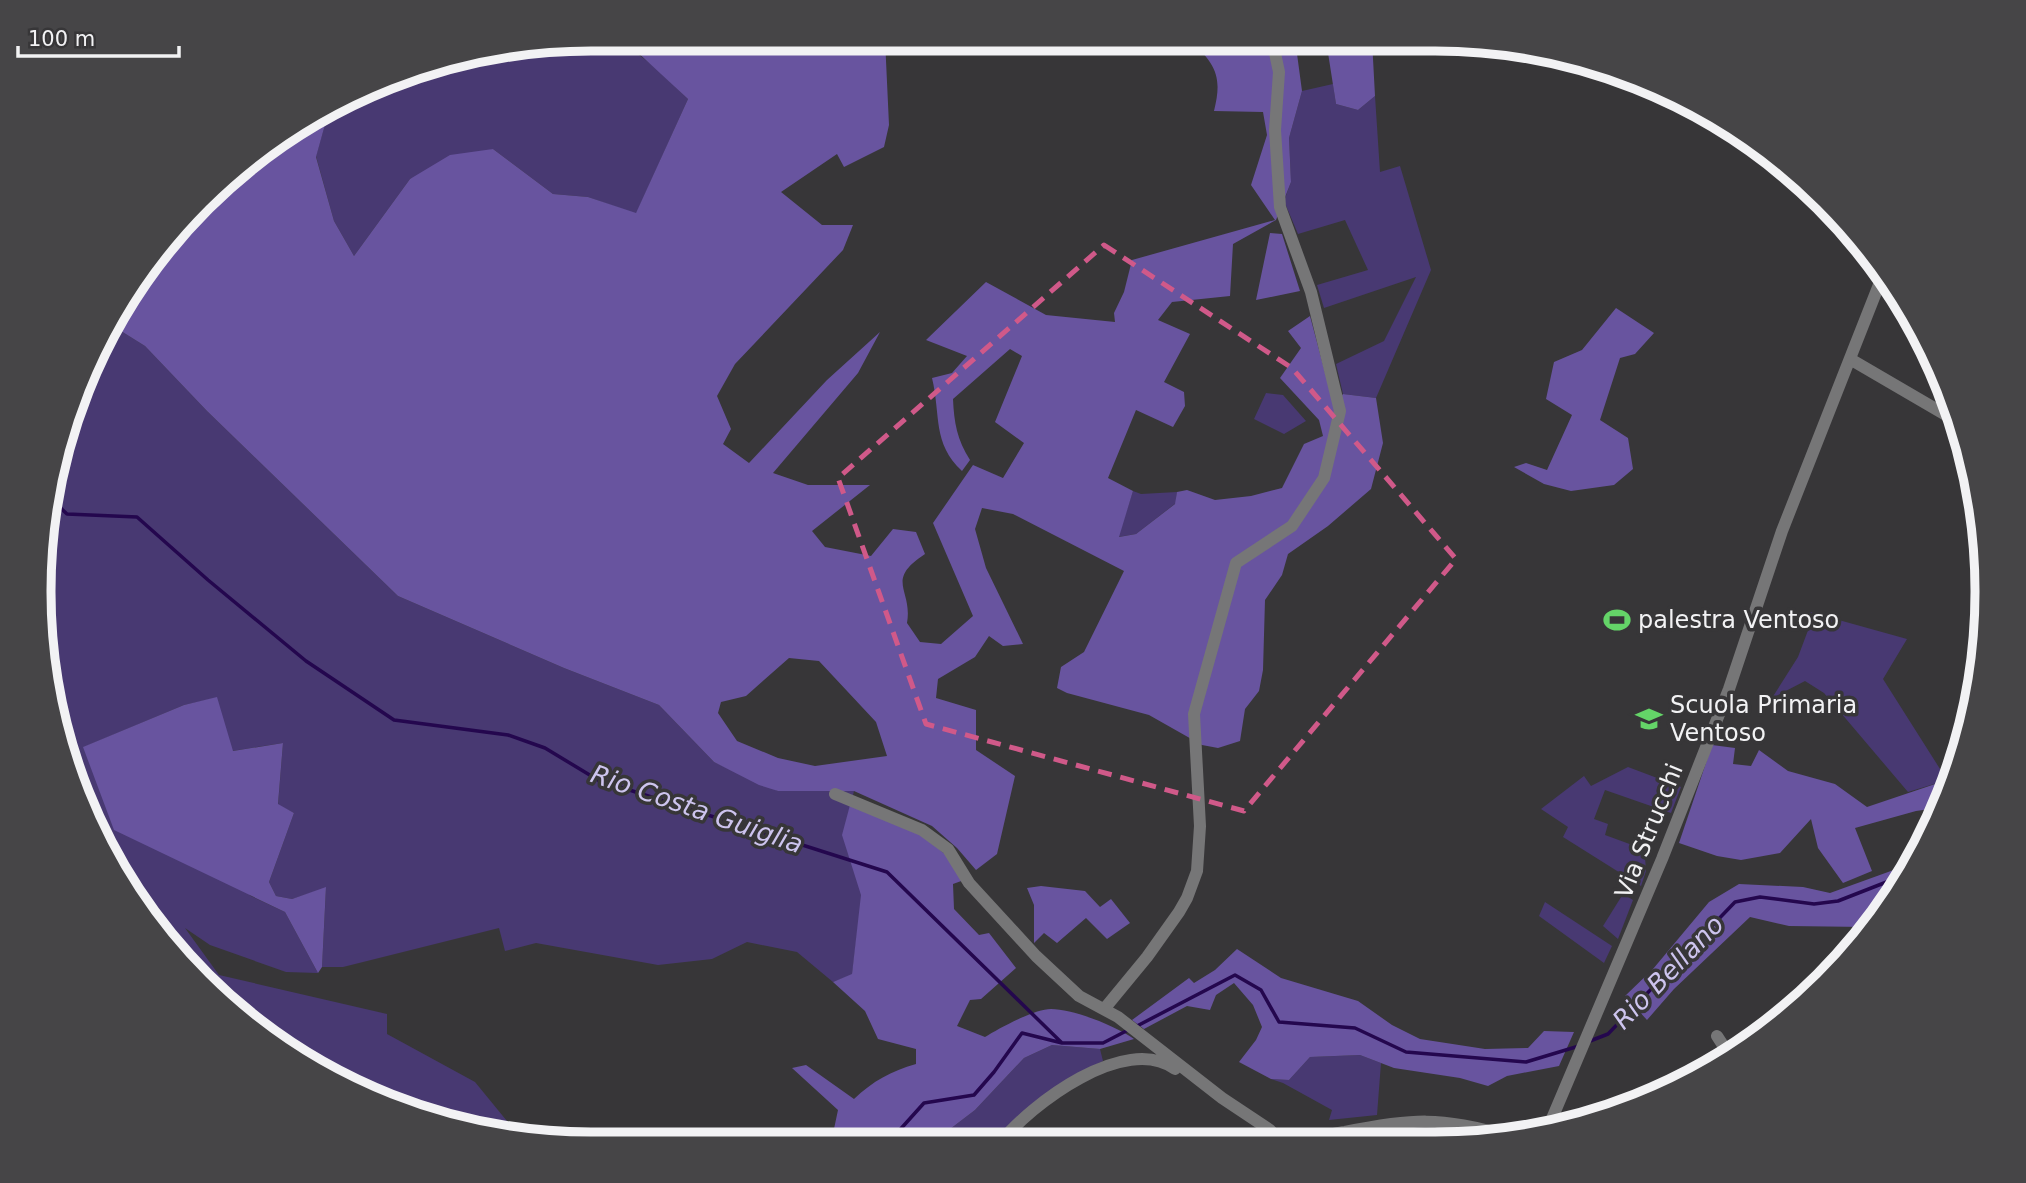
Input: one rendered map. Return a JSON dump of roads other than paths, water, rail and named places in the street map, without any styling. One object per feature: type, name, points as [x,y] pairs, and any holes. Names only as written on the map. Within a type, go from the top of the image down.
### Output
[{"type":"street","points":[[1105,1008],[1147,957],[1179,912],[1197,871],[1200,826],[1194,714],[1236,563],[1292,526],[1324,478],[1340,411],[1311,292],[1280,207],[1275,131],[1279,72],[1275,51]]},
{"type":"street","name":"Via Strucchi","points":[[1552,1119],[1662,859],[1729,689],[1782,531],[1879,284]]},
{"type":"street","points":[[1850,359],[1946,415]]},
{"type":"street","points":[[835,794],[922,830],[948,849],[969,883],[1036,956],[1083,999],[1105,1008],[1127,1023],[1222,1098],[1272,1132]]},
{"type":"street","points":[[1717,1036],[1725,1048]]},
{"type":"street","points":[[1012,1132],[1067,1085],[1108,1065],[1151,1059],[1166,1062],[1182,1074],[1198,1078]]},
{"type":"street","points":[[1345,1132],[1424,1120],[1448,1121],[1483,1130]]},
{"type":"waterway","name":"Rio Costa Guiglia","points":[[58,505],[67,514],[137,517],[306,661],[394,720],[508,735],[545,748],[598,780],[887,872],[1062,1043]]},
{"type":"waterway","name":"Rio Bellano","points":[[1590,1041],[1608,1034],[1735,902],[1760,897],[1814,904],[1838,901],[1892,880]]},
{"type":"waterway","name":"Rio Bellano","points":[[1137,1026],[1235,975],[1261,990],[1279,1022],[1355,1028],[1406,1052],[1526,1062],[1579,1046]]},
{"type":"waterway","name":"Rio Bellano","points":[[898,1132],[924,1103],[974,1095],[1022,1033],[1062,1043],[1103,1043],[1130,1029]]},
{"type":"place","name":"palestra Ventoso","points":[[1617,620]]},
{"type":"place","name":"Scuola Primaria Ventoso","points":[[1649,719]]}]
